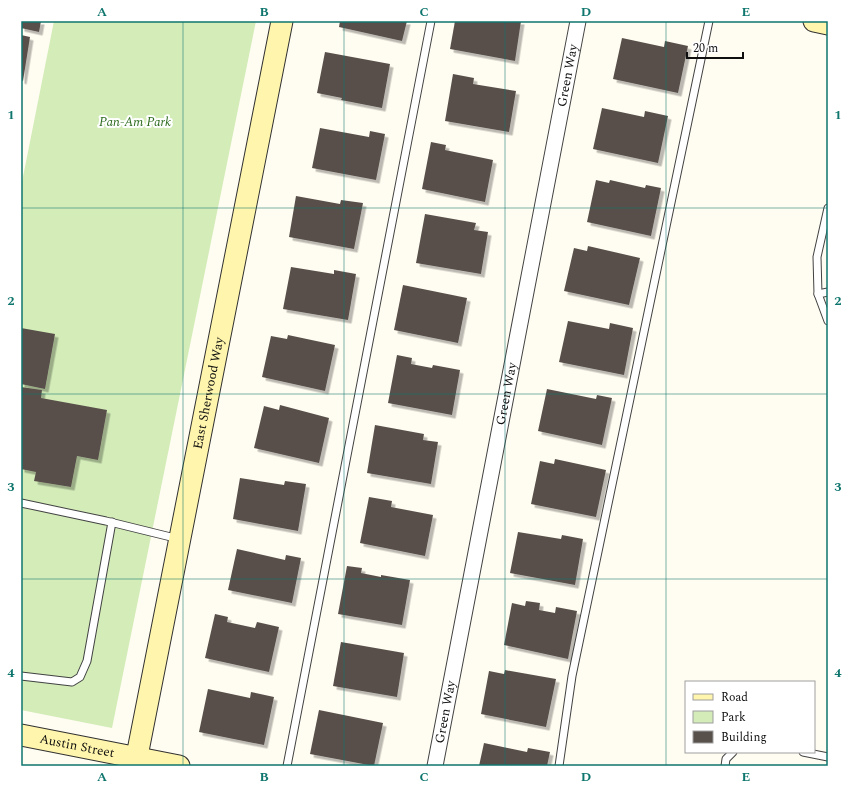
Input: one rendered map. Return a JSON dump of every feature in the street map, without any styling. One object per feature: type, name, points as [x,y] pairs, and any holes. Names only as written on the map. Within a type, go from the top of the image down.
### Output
[{"type":"street","name":"East Sherwood Way","points":[[136,762],[282,21]]},
{"type":"street","name":"Green Way","points":[[435,766],[578,21]]},
{"type":"street","points":[[814,21],[828,24]]},
{"type":"street","name":"Austin Street","points":[[21,735],[136,762],[179,766]]},
{"type":"lane","points":[[287,766],[431,21]]},
{"type":"lane","points":[[558,766],[572,676],[709,21]]},
{"type":"lane","points":[[828,208],[817,258],[818,294],[828,321]]},
{"type":"lane","points":[[818,294],[828,292]]},
{"type":"lane","points":[[21,503],[112,522],[180,539]]},
{"type":"lane","points":[[21,676],[72,682],[80,677],[87,661],[112,522]]},
{"type":"lane","points":[[725,766],[726,759],[732,753]]},
{"type":"lane","points":[[808,753],[828,757]]},
{"type":"green space","name":"Pan-Am Park","points":[[54,21],[256,21],[112,728],[21,710],[21,187]]},
{"type":"building","points":[[21,21],[41,21],[39,32],[21,28]]},
{"type":"building","points":[[340,21],[407,21],[402,41],[339,27]]},
{"type":"building","points":[[455,21],[521,21],[515,61],[450,49]]},
{"type":"building","points":[[21,35],[30,37],[23,81],[21,80]]},
{"type":"building","points":[[622,38],[664,47],[665,41],[688,46],[678,93],[613,79]]},
{"type":"building","points":[[325,52],[390,64],[382,108],[341,100],[342,98],[317,93]]},
{"type":"building","points":[[453,74],[474,78],[473,84],[516,91],[509,132],[445,121]]},
{"type":"building","points":[[602,108],[644,117],[645,111],[668,116],[658,163],[593,149]]},
{"type":"building","points":[[320,128],[369,137],[370,131],[385,134],[376,180],[312,168]]},
{"type":"building","points":[[431,142],[446,145],[445,150],[493,160],[485,202],[422,189]]},
{"type":"building","points":[[596,180],[609,183],[610,180],[645,188],[646,185],[661,188],[651,236],[587,222]]},
{"type":"building","points":[[296,196],[340,204],[341,200],[363,203],[354,249],[289,237]]},
{"type":"building","points":[[425,214],[476,223],[474,230],[488,232],[481,274],[416,263]]},
{"type":"building","points":[[588,246],[640,258],[629,305],[564,291],[574,248],[587,251]]},
{"type":"building","points":[[291,267],[334,274],[334,270],[356,274],[348,320],[283,309]]},
{"type":"building","points":[[403,285],[467,298],[458,343],[394,330]]},
{"type":"building","points":[[568,321],[609,329],[610,323],[633,328],[624,375],[559,362]]},
{"type":"building","points":[[21,328],[55,334],[45,389],[21,384]]},
{"type":"building","points":[[288,335],[335,345],[325,391],[262,377],[271,336],[287,339]]},
{"type":"building","points":[[397,355],[412,358],[411,364],[432,368],[433,365],[460,370],[452,415],[388,403]]},
{"type":"building","points":[[21,387],[42,390],[41,398],[107,410],[98,460],[77,456],[71,487],[34,481],[36,472],[21,469]]},
{"type":"building","points":[[547,389],[596,399],[597,395],[612,398],[602,445],[538,431]]},
{"type":"building","points":[[280,405],[329,418],[319,463],[254,448],[264,406],[279,410]]},
{"type":"building","points":[[375,425],[424,434],[423,440],[438,442],[431,484],[367,473]]},
{"type":"building","points":[[555,459],[606,470],[596,517],[531,504],[540,461],[554,464]]},
{"type":"building","points":[[240,478],[284,485],[285,481],[306,484],[298,531],[233,519]]},
{"type":"building","points":[[369,497],[392,501],[391,507],[433,515],[425,556],[360,543]]},
{"type":"building","points":[[518,532],[561,539],[562,535],[583,539],[575,585],[510,573]]},
{"type":"building","points":[[237,549],[285,560],[286,555],[301,558],[292,603],[228,590]]},
{"type":"building","points":[[347,566],[362,568],[361,573],[410,580],[402,625],[338,614]]},
{"type":"building","points":[[526,601],[540,603],[539,610],[555,613],[556,607],[577,611],[568,659],[504,645],[512,603],[525,606]]},
{"type":"building","points":[[215,614],[228,617],[227,622],[255,628],[257,622],[279,627],[269,672],[205,658]]},
{"type":"building","points":[[341,642],[404,653],[397,697],[333,686]]},
{"type":"building","points":[[505,670],[556,679],[546,727],[481,714],[489,671],[504,674]]},
{"type":"building","points":[[208,689],[250,698],[251,692],[274,697],[264,745],[199,732]]},
{"type":"building","points":[[319,710],[383,723],[374,766],[310,754]]},
{"type":"building","points":[[484,743],[527,752],[528,748],[550,752],[547,766],[479,766]]}]
